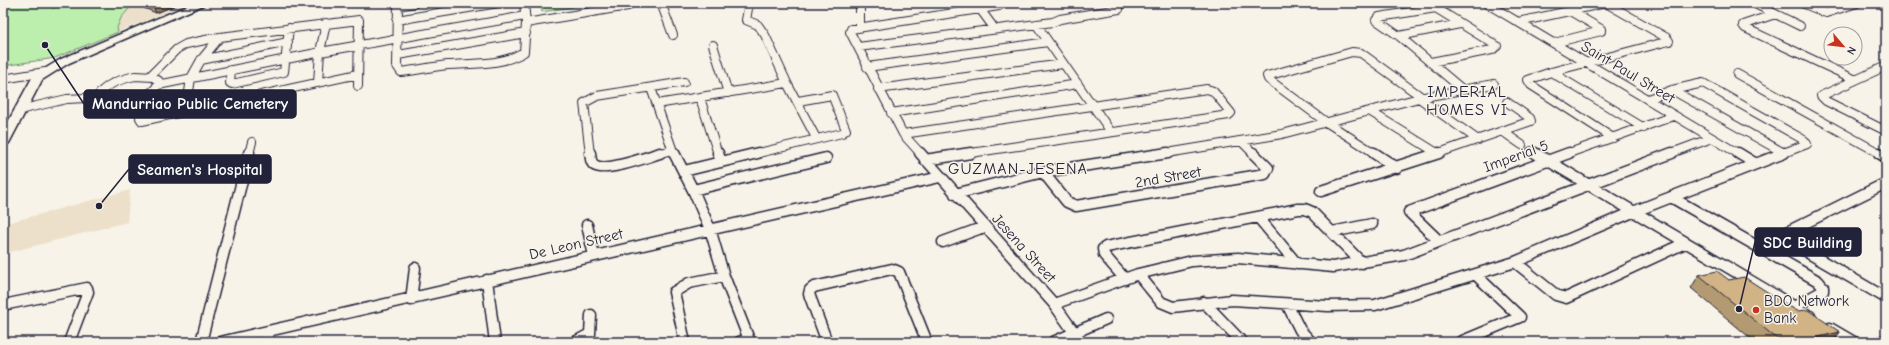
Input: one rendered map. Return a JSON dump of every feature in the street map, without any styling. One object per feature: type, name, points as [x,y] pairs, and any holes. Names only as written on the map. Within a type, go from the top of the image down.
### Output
[{"type":"main road","points":[[4,140],[37,78],[45,72],[65,61],[203,3]]},
{"type":"street","points":[[415,3],[398,4],[397,69],[401,72],[448,65],[464,66],[516,57],[524,52],[526,33],[524,3]]},
{"type":"street","points":[[397,20],[464,6],[498,3]]},
{"type":"street","points":[[97,95],[96,99],[99,103],[115,105],[137,100],[147,95],[158,86],[285,58],[397,38],[628,6],[631,3]]},
{"type":"street","points":[[661,3],[673,35]]},
{"type":"street","points":[[749,3],[746,20],[758,25],[765,35],[787,84],[798,101],[816,138]]},
{"type":"street","points":[[860,3],[860,27],[999,6]]},
{"type":"street","points":[[1428,3],[1460,24],[1495,44],[1497,48],[1431,62]]},
{"type":"street","name":"Saint Paul Street","points":[[1486,3],[1756,164]]},
{"type":"street","points":[[1518,22],[1606,3],[1667,38],[1669,41],[1551,72],[1530,78],[1528,81],[1613,138]]},
{"type":"street","points":[[1753,3],[1800,26]]},
{"type":"street","points":[[1802,3],[1826,12],[1857,3]]},
{"type":"street","points":[[1436,8],[1376,19],[1377,22],[1399,36],[1462,89]]},
{"type":"street","points":[[980,9],[994,28]]},
{"type":"street","points":[[858,47],[994,28],[1036,24],[1119,9]]},
{"type":"street","points":[[1554,43],[1601,31],[1601,29],[1570,11]]},
{"type":"street","points":[[1776,14],[1743,25],[1745,28],[1856,80]]},
{"type":"street","points":[[150,76],[181,46],[220,37],[360,20],[358,86]]},
{"type":"street","points":[[318,83],[320,52],[326,23]]},
{"type":"street","points":[[1036,24],[1111,132]]},
{"type":"street","points":[[1399,36],[1460,24]]},
{"type":"street","name":"Jesena Street","points":[[860,27],[851,29],[850,32],[867,68],[903,134],[984,227],[1054,304],[1081,342]]},
{"type":"street","points":[[231,70],[230,83],[236,84],[284,72],[289,28]]},
{"type":"street","points":[[398,55],[526,33]]},
{"type":"street","points":[[186,112],[191,78],[201,60],[220,37]]},
{"type":"street","points":[[201,60],[288,42]]},
{"type":"street","points":[[867,68],[1048,42]]},
{"type":"street","points":[[712,45],[728,93]]},
{"type":"street","points":[[1397,168],[1326,122],[1268,80],[1267,76],[1358,52],[1478,140]]},
{"type":"street","points":[[878,89],[1063,64]]},
{"type":"street","points":[[1886,66],[1821,94],[1821,98],[1826,101],[1886,131]]},
{"type":"street","points":[[3,79],[45,72]]},
{"type":"street","points":[[1551,72],[1644,128]]},
{"type":"street","points":[[147,95],[141,120],[186,112],[358,74]]},
{"type":"street","points":[[1737,74],[1886,157]]},
{"type":"street","points":[[19,110],[53,103],[65,104],[97,95],[102,90],[116,82],[135,77],[150,76],[156,78],[159,81],[158,86]]},
{"type":"street","points":[[672,150],[605,168],[594,165],[591,161],[584,103],[597,96],[684,82]]},
{"type":"street","points":[[1138,274],[1164,304],[1173,307],[1204,302],[1232,300],[1328,306],[1376,305],[1516,262],[1633,212],[1806,145],[1807,143],[1708,84],[1700,83],[1672,90],[1648,99]]},
{"type":"street","points":[[657,104],[787,84]]},
{"type":"street","points":[[891,113],[1078,84]]},
{"type":"street","points":[[955,194],[1043,172],[1242,142],[1282,134],[1421,98],[1494,84]]},
{"type":"street","points":[[651,88],[672,150],[684,171],[710,229],[746,341]]},
{"type":"street","points":[[903,134],[1209,89],[1213,90],[1231,113],[1229,115],[926,160]]},
{"type":"street","points":[[1672,90],[1784,153]]},
{"type":"street","points":[[684,171],[816,138],[842,133],[846,130],[832,95],[798,101]]},
{"type":"street","points":[[700,98],[721,162]]},
{"type":"street","points":[[1321,191],[1397,168],[1531,121],[1508,102]]},
{"type":"street","points":[[1371,112],[1438,153]]},
{"type":"street","name":"Imperial 5","points":[[1439,241],[1409,212],[1547,160],[1644,128],[1674,116]]},
{"type":"street","points":[[1502,131],[1522,145]]},
{"type":"street","points":[[1054,304],[1138,274],[1192,261],[1238,258],[1334,267],[1404,255],[1712,138]]},
{"type":"street","points":[[201,342],[252,142]]},
{"type":"street","name":"2nd Street","points":[[1043,172],[1072,205],[1095,203],[1265,174],[1268,168],[1242,142]]},
{"type":"street","points":[[1531,150],[1685,243],[1854,342]]},
{"type":"street","points":[[693,190],[826,158]]},
{"type":"street","name":"De Leon Street","points":[[220,342],[411,300],[487,280],[940,177]]},
{"type":"street","points":[[1886,183],[1783,234],[1786,240],[1886,298]]},
{"type":"street","points":[[1671,197],[1818,281],[1823,286],[1824,291],[1794,307]]},
{"type":"street","points":[[1125,279],[1104,255],[1103,250],[1106,247],[1305,209],[1312,212],[1362,263]]},
{"type":"street","points":[[1258,218],[1297,264]]},
{"type":"street","points":[[1332,232],[1372,224]]},
{"type":"street","points":[[587,225],[594,256]]},
{"type":"street","points":[[943,242],[984,227]]},
{"type":"street","points":[[1516,262],[1556,295],[1566,298],[1685,243]]},
{"type":"street","points":[[411,300],[414,268]]},
{"type":"street","points":[[827,342],[809,294],[810,290],[814,287],[892,269],[899,272],[927,342]]},
{"type":"street","points":[[1460,342],[1517,319],[1520,316],[1476,275]]},
{"type":"street","points":[[685,342],[674,292],[682,285],[724,276]]},
{"type":"street","points":[[487,280],[495,342]]},
{"type":"street","points":[[3,305],[87,288],[88,292],[69,342]]},
{"type":"street","points":[[1204,302],[1242,342]]},
{"type":"street","points":[[1287,304],[1300,330],[1311,342]]},
{"type":"street","points":[[575,342],[590,336],[592,333],[591,316]]},
{"type":"street","points":[[1053,342],[1106,318]]},
{"type":"street","points":[[268,342],[269,331]]},
{"type":"shaded area","points":[[134,3],[189,3],[118,32],[117,29],[121,18]]},
{"type":"shaded area","points":[[130,190],[127,222],[3,254],[3,224]]},
{"type":"green space","points":[[3,3],[57,3],[52,8],[93,3],[134,3],[121,18],[117,28],[118,32],[55,58],[3,66]]},
{"type":"green space","points":[[541,3],[578,3],[578,6],[542,12]]},
{"type":"building","points":[[1717,271],[1729,280],[1744,277],[1797,311],[1808,310],[1840,332],[1797,342],[1781,342],[1699,275]]},
{"type":"place","name":"Mandurriao Public Cemetery","points":[[45,45]]},
{"type":"place","name":"Seamen's Hospital","points":[[99,206]]},
{"type":"place","name":"SDC Building","points":[[1739,309]]},
{"type":"place","name":"BDO Network Bank","points":[[1756,310]]},
{"type":"district","name":"IMPERIAL HOMES VI","points":[[1467,100]]},
{"type":"district","name":"GUZMAN-JESENA","points":[[1018,168]]}]
